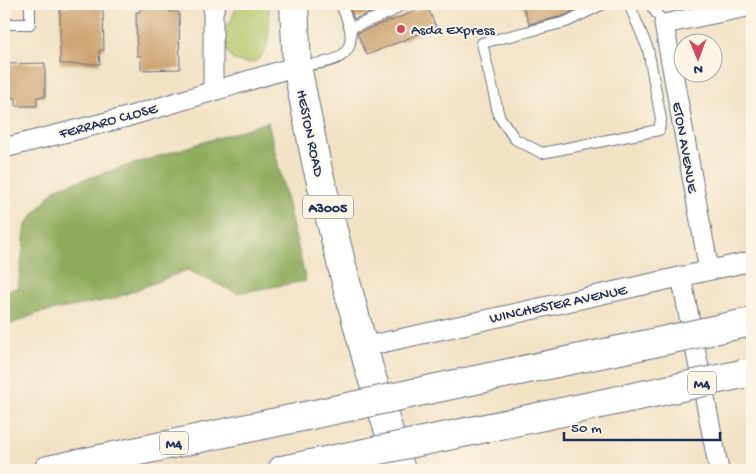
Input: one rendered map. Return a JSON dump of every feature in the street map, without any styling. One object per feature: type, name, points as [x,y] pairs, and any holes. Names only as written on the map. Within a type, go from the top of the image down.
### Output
[{"type":"main road","name":"HESTON ROAD","points":[[294,4],[298,66],[316,162],[364,347]]},
{"type":"main road","name":"M4","points":[[48,470],[742,324]]},
{"type":"main road","name":"A3005","points":[[364,347],[401,470]]},
{"type":"main road","name":"M4","points":[[282,470],[747,373]]},
{"type":"street","points":[[213,91],[212,12],[216,4]]},
{"type":"street","points":[[664,24],[752,6]]},
{"type":"street","name":"ETON AVENUE","points":[[664,24],[709,270]]},
{"type":"street","name":"FERRARO CLOSE","points":[[4,148],[127,117],[298,66]]},
{"type":"street","name":"WINCHESTER AVENUE","points":[[364,347],[752,261]]},
{"type":"street","points":[[681,276],[719,470]]},
{"type":"lane","points":[[4,24],[30,24],[30,4]]},
{"type":"lane","points":[[298,66],[329,62],[340,58],[346,50],[350,41],[350,28],[341,4]]},
{"type":"lane","points":[[350,28],[391,12],[402,4]]},
{"type":"lane","points":[[603,4],[566,22],[482,43],[499,116],[515,139],[542,153],[659,130],[661,120],[648,49],[628,4]]},
{"type":"lane","points":[[650,4],[664,24]]},
{"type":"green space","points":[[238,4],[269,4],[268,39],[266,48],[257,61],[249,63],[233,60],[224,47],[221,28],[229,25]]},
{"type":"green space","points":[[268,122],[306,281],[237,293],[187,270],[113,299],[39,313],[4,327],[4,290],[18,288],[26,224],[56,188]]},
{"type":"building","points":[[69,4],[99,4],[99,7],[103,7],[104,50],[99,50],[100,64],[60,64],[60,7],[69,7]]},
{"type":"building","points":[[140,4],[170,4],[170,12],[179,12],[180,69],[141,70],[141,56],[137,56],[136,12],[140,12]]},
{"type":"building","points":[[348,4],[384,4],[386,7],[354,19]]},
{"type":"building","points":[[522,4],[588,4],[564,16],[529,24]]},
{"type":"building","name":"Asda Express","points":[[427,6],[436,27],[367,55],[357,33]]},
{"type":"building","points":[[45,63],[45,97],[37,97],[37,106],[16,106],[16,98],[8,98],[7,64]]},
{"type":"place","name":"Asda Express","points":[[401,29]]}]
